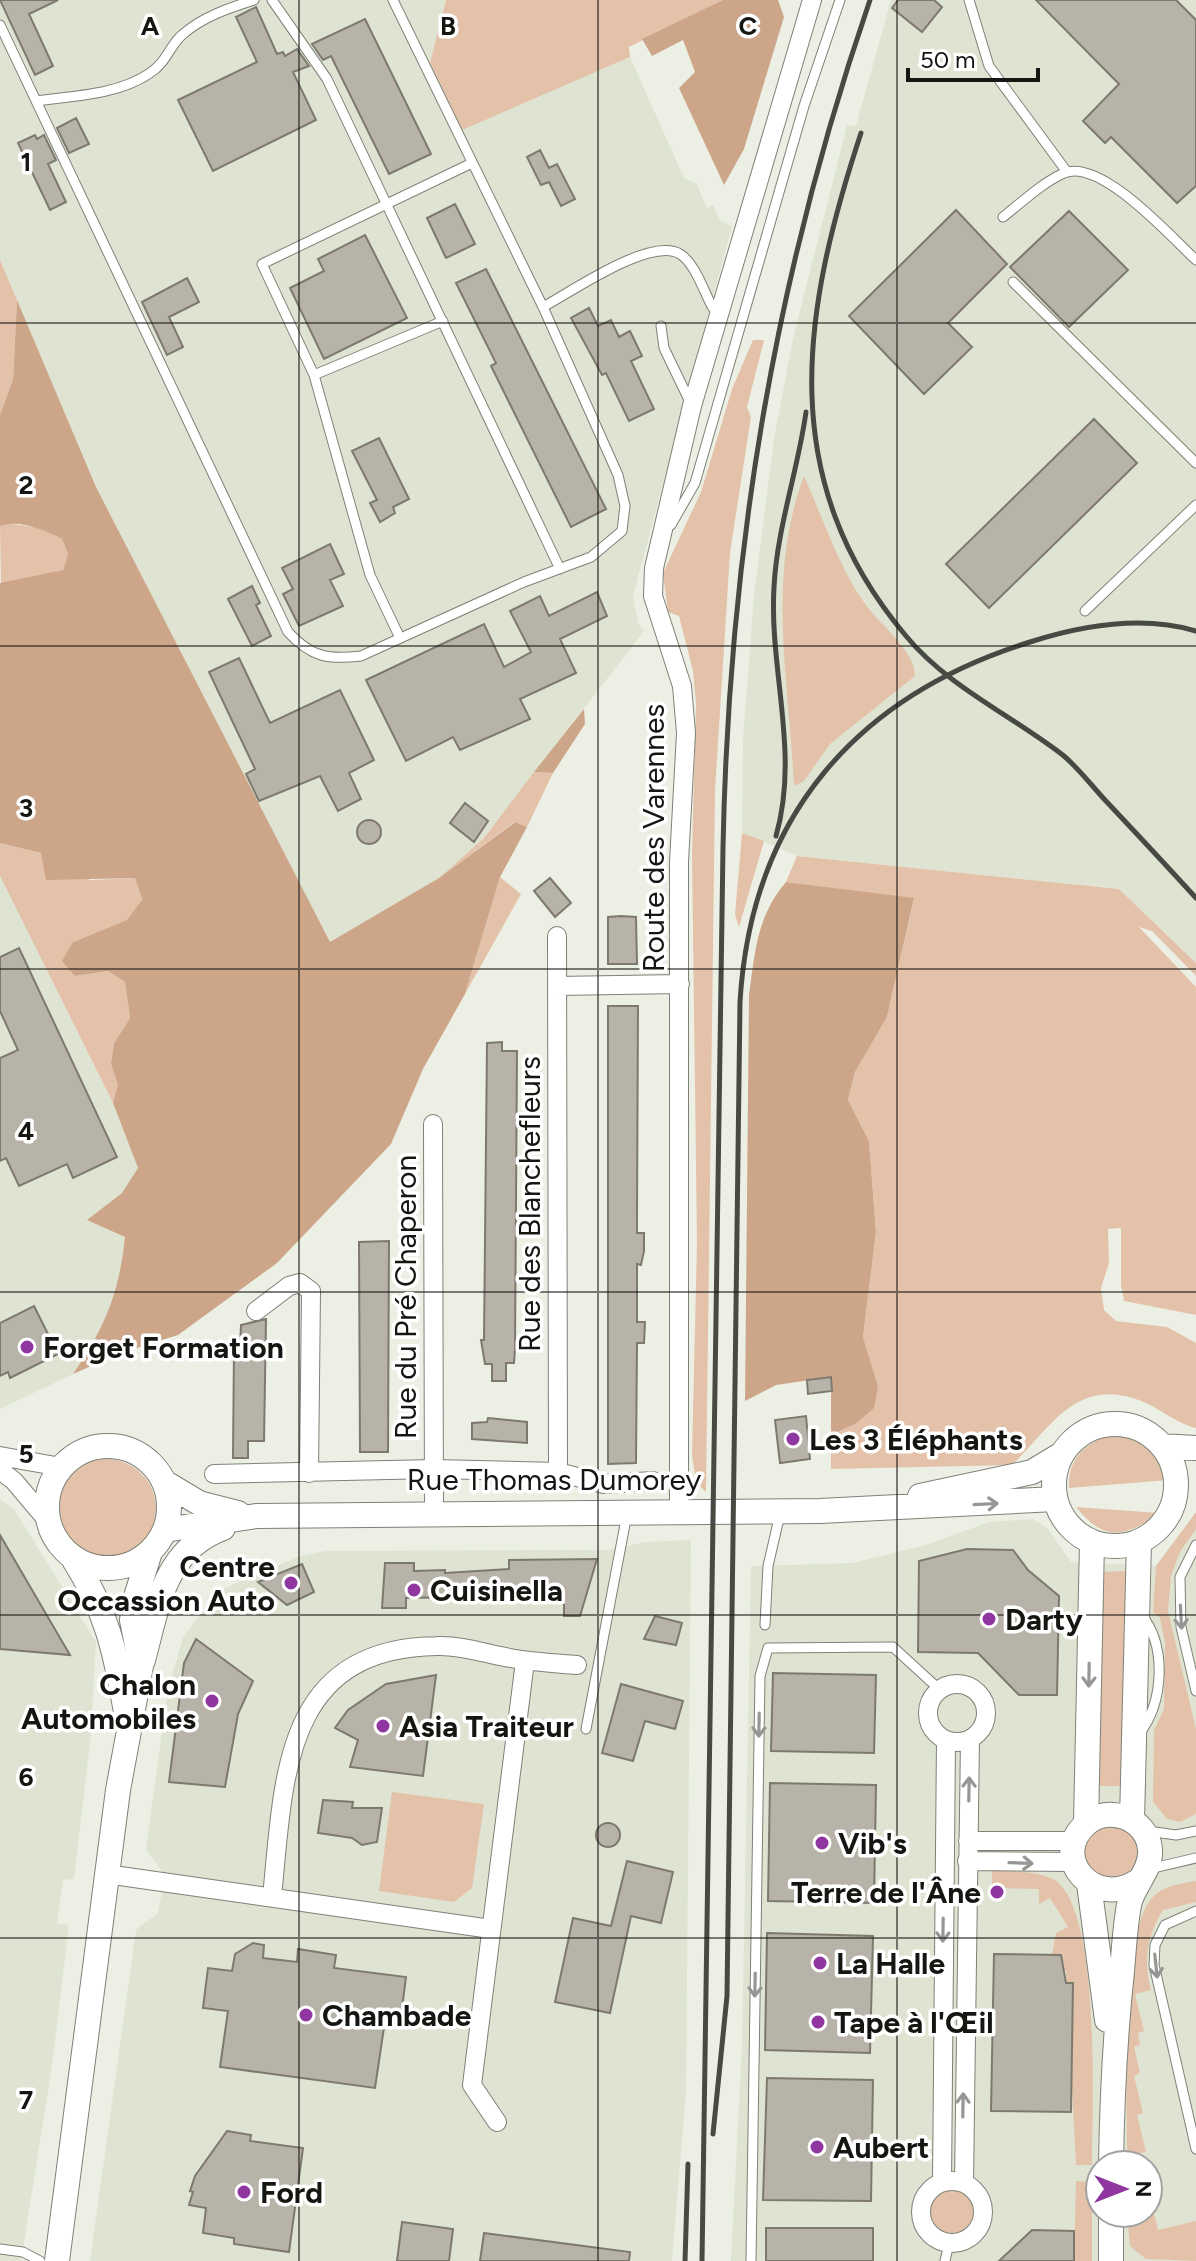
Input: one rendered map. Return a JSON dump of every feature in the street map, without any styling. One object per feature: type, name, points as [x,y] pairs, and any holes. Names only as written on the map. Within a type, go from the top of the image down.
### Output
[{"type":"street","name":"Route des Varennes","points":[[679,1511],[679,862],[686,733],[682,686],[653,596],[659,544],[692,406],[812,0]]},
{"type":"street","name":"Rue des Blanchefleurs","points":[[557,936],[558,1472]]},
{"type":"street","points":[[557,986],[680,984]]},
{"type":"street","name":"Rue du Pré Chaperon","points":[[433,1124],[434,1512]]},
{"type":"street","points":[[256,1311],[289,1286],[300,1283],[311,1291],[309,1473]]},
{"type":"street","points":[[1110,1424],[1129,1425],[1147,1433],[1162,1446],[1186,1484],[1165,1520],[1139,1541],[1107,1546],[1075,1532],[1063,1517],[1055,1499],[1054,1476],[1062,1454],[1074,1439],[1091,1428],[1110,1424]]},
{"type":"street","points":[[47,1520],[48,1492],[61,1467],[77,1453],[96,1446],[117,1446],[137,1453],[153,1465],[164,1482],[169,1506],[165,1530],[150,1552],[136,1591],[132,1620],[141,1666]]},
{"type":"street","points":[[1162,1446],[1196,1448]]},
{"type":"street","name":"Rue Thomas Dumorey","points":[[853,1510],[1032,1472],[1062,1454]]},
{"type":"street","points":[[0,1456],[61,1467]]},
{"type":"street","points":[[214,1474],[434,1469],[558,1472],[604,1484],[653,1481]]},
{"type":"street","points":[[0,1470],[47,1520],[56,1541],[73,1558],[98,1598],[110,1634],[129,1727]]},
{"type":"street","name":"Rue Thomas Dumorey","points":[[164,1482],[199,1503],[256,1516]]},
{"type":"street","name":"Rue Thomas Dumorey","points":[[165,1530],[256,1516],[853,1510],[1055,1499]]},
{"type":"street","points":[[57,2261],[106,1874],[141,1666],[164,1581],[181,1557],[200,1537],[256,1516]]},
{"type":"street","points":[[1111,2149],[1112,2070],[1129,1904],[1150,1850],[1138,1825],[1135,1740],[1139,1541]]},
{"type":"street","points":[[1092,1542],[1078,1842],[1089,1884],[1112,2070]]},
{"type":"street","points":[[73,1558],[91,1567],[112,1569],[132,1564],[150,1552]]},
{"type":"street","points":[[272,1897],[285,1768],[309,1709],[345,1670],[389,1649],[441,1645],[525,1661],[577,1665]]},
{"type":"street","points":[[497,2122],[472,2085],[525,1661]]},
{"type":"street","points":[[948,1685],[967,1685],[982,1697],[986,1706],[984,1725],[970,1739],[946,1740],[933,1730],[928,1714],[931,1701],[948,1685]]},
{"type":"street","points":[[964,2183],[970,1739]]},
{"type":"street","points":[[942,2182],[946,1740]]},
{"type":"street","points":[[967,1861],[1078,1842],[1109,1814],[1138,1825]]},
{"type":"street","points":[[968,1841],[1078,1842]]},
{"type":"street","points":[[106,1874],[491,1929]]},
{"type":"street","points":[[1089,1884],[1114,1891],[1142,1875]]},
{"type":"street","points":[[942,2182],[964,2183],[978,2196],[983,2215],[975,2233],[947,2252],[930,2235],[921,2218],[923,2199],[942,2182]]},
{"type":"street","points":[[1111,2229],[1111,2261]]},
{"type":"lane","points":[[36,101],[104,91],[134,81],[151,73],[171,53],[179,37],[218,11],[254,0]]},
{"type":"lane","points":[[272,0],[327,79],[560,569]]},
{"type":"lane","points":[[0,25],[288,632],[303,649],[318,657],[336,659],[361,656],[591,557],[622,531],[625,506],[618,475],[543,307],[393,0]]},
{"type":"lane","points":[[659,544],[695,483],[804,106],[840,0]]},
{"type":"lane","points":[[969,0],[989,66],[1067,172]]},
{"type":"lane","points":[[400,638],[370,575],[314,375],[262,264],[472,163]]},
{"type":"lane","points":[[1003,217],[1067,172],[1089,172],[1111,184],[1196,260]]},
{"type":"lane","points":[[543,307],[638,256],[667,250],[687,261],[713,308],[720,311]]},
{"type":"lane","points":[[1013,282],[1196,463]]},
{"type":"lane","points":[[314,375],[443,321]]},
{"type":"lane","points":[[661,326],[664,348],[692,406]]},
{"type":"lane","points":[[1085,611],[1196,505]]},
{"type":"lane","points":[[586,1729],[627,1511]]},
{"type":"lane","points":[[765,1625],[768,1566],[781,1511]]},
{"type":"lane","points":[[1196,1545],[1180,1577],[1181,1627],[1196,1691]]},
{"type":"lane","points":[[751,2261],[760,1676],[768,1648],[893,1647],[940,1690]]},
{"type":"lane","points":[[1138,1825],[1176,1835],[1196,1831]]},
{"type":"lane","points":[[1142,1875],[1196,1858]]},
{"type":"lane","points":[[1196,1911],[1165,1925],[1153,1958],[1196,2149]]},
{"type":"lane","points":[[0,2249],[23,2252],[40,2261]]},
{"type":"shaded area","points":[[0,0],[446,0],[430,63],[462,129],[630,57],[684,178],[697,184],[707,209],[713,205],[720,220],[732,226],[633,596],[638,623],[644,631],[484,838],[439,878],[330,943],[96,487],[0,260]]},
{"type":"shaded area","points":[[446,0],[723,0],[629,47],[630,57],[462,130],[430,63]]},
{"type":"shaded area","points":[[723,0],[778,0],[784,17],[744,149],[724,185],[679,88],[695,72],[683,40],[652,56],[642,39]]},
{"type":"shaded area","points":[[891,0],[1196,0],[1196,963],[1119,889],[797,856],[742,833],[743,740],[754,595],[774,439],[793,339],[847,125],[856,126]]},
{"type":"shaded area","points":[[0,260],[17,300],[13,379],[0,415]]},
{"type":"shaded area","points":[[17,300],[96,487],[330,942],[439,878],[515,822],[527,827],[500,877],[465,994],[423,1069],[391,1144],[277,1263],[178,1335],[118,1354],[73,1374],[109,1309],[119,1276],[125,1237],[87,1220],[122,1193],[138,1168],[113,1103],[118,1085],[111,1063],[114,1043],[130,1018],[125,982],[108,971],[75,976],[62,961],[73,942],[127,920],[142,900],[135,878],[46,880],[41,853],[0,843],[0,583],[63,570],[68,554],[62,539],[48,532],[32,526],[0,526],[0,415],[13,379]]},
{"type":"shaded area","points":[[753,340],[764,340],[747,407],[751,417],[730,553],[715,791],[706,1492],[696,1482],[692,1455],[697,1242],[692,855],[696,704],[693,671],[679,616],[668,612],[663,573],[701,492],[732,389]]},
{"type":"shaded area","points":[[804,476],[854,586],[870,610],[903,646],[915,676],[830,744],[804,781],[794,786],[783,591],[792,514]]},
{"type":"shaded area","points":[[6,523],[41,528],[62,539],[68,554],[63,570],[1,585],[0,526]]},
{"type":"shaded area","points":[[584,709],[585,724],[553,773],[534,772]]},
{"type":"shaded area","points":[[534,772],[553,773],[527,827],[514,822],[439,878],[484,838]]},
{"type":"shaded area","points":[[742,833],[764,841],[739,927],[735,915]]},
{"type":"shaded area","points":[[0,843],[41,853],[90,880],[135,878],[142,901],[128,920],[73,942],[75,976],[108,971],[125,982],[130,1018],[114,1043],[111,1063],[119,1085],[113,1103],[0,876]]},
{"type":"shaded area","points":[[797,856],[1119,889],[1196,963],[1196,976],[1152,931],[1139,927],[1196,987],[1196,1315],[1124,1301],[1121,1228],[1108,1229],[1109,1263],[1101,1288],[1104,1310],[1116,1321],[1167,1327],[1196,1343],[1196,1428],[1146,1403],[1122,1396],[1102,1395],[1070,1407],[1012,1465],[831,1469],[831,1435],[855,1424],[878,1386],[863,1337],[876,1232],[869,1141],[848,1100],[855,1072],[887,1017],[914,899],[786,882]]},
{"type":"shaded area","points":[[0,876],[113,1103],[138,1168],[122,1193],[88,1220],[125,1237],[121,1281],[102,1332],[73,1374],[0,1409]]},
{"type":"shaded area","points":[[500,877],[521,894],[465,994]]},
{"type":"shaded area","points":[[786,882],[914,898],[887,1017],[855,1072],[848,1100],[869,1141],[876,1232],[863,1337],[878,1386],[874,1408],[855,1424],[831,1435],[831,1377],[776,1385],[745,1401],[749,995],[763,921]]},
{"type":"shaded area","points":[[1128,1431],[1144,1439],[1155,1450],[1169,1480],[1069,1488],[1073,1465],[1085,1448],[1105,1437]]},
{"type":"shaded area","points":[[106,1459],[125,1462],[142,1473],[153,1490],[156,1509],[153,1528],[142,1545],[125,1556],[106,1559],[87,1556],[70,1545],[59,1528],[56,1509],[59,1490],[70,1473],[87,1462]]},
{"type":"shaded area","points":[[0,1499],[14,1509],[96,1642],[91,1734],[74,1879],[63,1880],[57,1923],[69,1925],[52,2066],[21,2261],[0,2261]]},
{"type":"shaded area","points":[[1076,1507],[1159,1513],[1136,1528],[1115,1532],[1096,1526]]},
{"type":"shaded area","points":[[1196,1512],[1196,2261],[731,2261],[742,2044],[751,1566],[852,1563],[926,1545],[989,1522],[1033,1519],[1048,1529],[1071,1562],[1156,1566]]},
{"type":"shaded area","points":[[1196,1512],[1196,1529],[1180,1552],[1171,1576],[1168,1611],[1196,1729],[1196,1814],[1180,1822],[1167,1819],[1153,1802],[1154,1730],[1164,1709],[1165,1643],[1160,1618],[1153,1612],[1156,1566]]},
{"type":"shaded area","points":[[691,1540],[686,2090],[672,2261],[90,2261],[136,1930],[158,1913],[165,1876],[146,1849],[168,1688],[183,1638],[199,1616],[223,1589],[298,1557],[325,1551],[610,1550],[645,1542]]},
{"type":"shaded area","points":[[1130,1571],[1129,1786],[1096,1786],[1099,1572]]},
{"type":"shaded area","points":[[392,1792],[484,1804],[472,1888],[454,1902],[379,1891]]},
{"type":"shaded area","points":[[1111,1826],[1130,1834],[1138,1853],[1130,1872],[1111,1880],[1092,1872],[1084,1853],[1092,1834]]},
{"type":"shaded area","points":[[992,1870],[1031,1873],[1053,1879],[1069,1897],[1080,1928],[1087,1967],[1093,2058],[1092,2149],[1084,2149],[1084,2165],[1076,2165],[1066,1970],[1061,1969],[1061,1955],[1052,1955],[1056,1933],[1068,1927],[1050,1898],[1039,1904],[1039,1889],[992,1888]]},
{"type":"shaded area","points":[[1196,1881],[1196,1902],[1163,1910],[1150,1939],[1147,1958],[1151,1990],[1135,1994],[1144,2031],[1138,2033],[1140,2045],[1134,2047],[1140,2073],[1134,2076],[1143,2113],[1137,2115],[1145,2149],[1127,2149],[1127,2025],[1134,1948],[1141,1918],[1152,1898],[1178,1884]]},
{"type":"shaded area","points":[[1076,2181],[1084,2182],[1084,2229],[1092,2229],[1092,2261],[1074,2261]]},
{"type":"shaded area","points":[[952,2190],[968,2196],[974,2212],[968,2228],[952,2234],[936,2228],[930,2212],[936,2196]]},
{"type":"shaded area","points":[[1196,2221],[1196,2261],[1146,2259],[1130,2246],[1128,2229],[1158,2230]]},
{"type":"building","points":[[0,0],[58,0],[29,14],[53,66],[35,75]]},
{"type":"building","points":[[898,0],[934,0],[942,7],[922,32],[892,8]]},
{"type":"building","points":[[1036,0],[1176,0],[1196,20],[1196,186],[1177,203],[1111,137],[1105,143],[1083,121],[1119,84]]},
{"type":"building","points":[[256,7],[277,54],[283,52],[285,56],[297,49],[309,66],[293,72],[316,120],[213,171],[178,100],[257,62],[236,17]]},
{"type":"building","points":[[365,19],[431,154],[389,174],[331,56],[323,60],[312,44]]},
{"type":"building","points":[[76,118],[89,144],[69,153],[57,128]]},
{"type":"building","points":[[35,135],[37,139],[44,135],[56,160],[48,164],[66,202],[50,210],[18,143]]},
{"type":"building","points":[[540,150],[549,168],[557,164],[575,199],[561,206],[549,182],[541,185],[527,157]]},
{"type":"building","points":[[455,204],[475,244],[446,258],[427,218]]},
{"type":"building","points":[[956,210],[1007,264],[948,323],[972,347],[924,394],[849,316]]},
{"type":"building","points":[[1069,211],[1128,270],[1069,327],[1010,267]]},
{"type":"building","points":[[365,235],[407,318],[324,359],[290,288],[324,271],[318,259]]},
{"type":"building","points":[[486,269],[606,509],[571,527],[491,366],[496,363],[456,283]]},
{"type":"building","points":[[187,278],[199,302],[169,317],[183,347],[167,355],[142,302]]},
{"type":"building","points":[[589,308],[598,326],[611,320],[619,337],[630,331],[642,356],[631,361],[654,409],[629,421],[606,373],[602,375],[571,318]]},
{"type":"building","points":[[1094,419],[1137,463],[989,608],[946,564]]},
{"type":"building","points":[[379,438],[409,499],[393,507],[395,513],[380,522],[370,503],[377,500],[352,451]]},
{"type":"building","points":[[330,544],[344,574],[330,580],[343,606],[299,626],[283,594],[293,589],[282,568]]},
{"type":"building","points":[[252,586],[260,603],[256,605],[271,636],[252,646],[228,599]]},
{"type":"building","points":[[597,592],[607,616],[560,639],[576,673],[520,699],[530,719],[460,750],[453,737],[406,761],[366,680],[484,624],[504,667],[531,652],[510,611],[540,596],[549,616]]},
{"type":"building","points":[[239,658],[270,723],[340,690],[374,760],[349,773],[361,799],[338,811],[320,776],[259,801],[246,774],[255,769],[209,672]]},
{"type":"building","points":[[465,803],[488,821],[474,842],[450,823]]},
{"type":"building","points":[[369,820],[378,823],[381,832],[378,841],[369,844],[360,841],[357,832],[360,823]]},
{"type":"building","points":[[550,878],[571,903],[555,917],[534,891]]},
{"type":"building","points":[[608,917],[636,917],[637,964],[608,964]]},
{"type":"building","points":[[19,948],[117,1157],[73,1178],[67,1164],[19,1186],[6,1158],[0,1161],[0,1058],[18,1050],[0,1011],[0,957]]},
{"type":"building","points":[[608,1006],[638,1006],[637,1233],[644,1233],[644,1251],[641,1265],[637,1264],[637,1322],[645,1322],[644,1343],[637,1343],[636,1463],[608,1464]]},
{"type":"building","points":[[502,1042],[502,1051],[517,1051],[515,1349],[514,1363],[506,1363],[506,1381],[492,1381],[492,1364],[485,1364],[481,1340],[484,1340],[487,1043]]},
{"type":"building","points":[[389,1241],[388,1452],[360,1452],[359,1242]]},
{"type":"building","name":"Forget Formation","points":[[34,1306],[58,1354],[10,1378],[8,1372],[0,1376],[0,1323]]},
{"type":"building","points":[[266,1319],[264,1441],[248,1441],[248,1458],[233,1458],[234,1348],[240,1348],[241,1325]]},
{"type":"building","points":[[831,1377],[832,1391],[808,1394],[807,1380]]},
{"type":"building","name":"Les 3 Éléphants","points":[[806,1416],[810,1459],[780,1463],[775,1420]]},
{"type":"building","points":[[488,1418],[527,1422],[527,1443],[472,1439],[472,1423],[487,1422]]},
{"type":"building","points":[[0,1535],[70,1655],[0,1649]]},
{"type":"building","name":"Darty","points":[[967,1549],[1013,1550],[1028,1570],[1059,1596],[1057,1695],[1019,1695],[978,1653],[918,1652],[919,1561]]},
{"type":"building","points":[[597,1559],[580,1616],[564,1616],[564,1605],[556,1595],[406,1598],[406,1608],[382,1608],[385,1563],[414,1563],[414,1571],[445,1570],[445,1573],[509,1569],[509,1560]]},
{"type":"building","name":"Centre Occassion Auto","points":[[302,1564],[314,1592],[287,1605],[258,1582]]},
{"type":"building","points":[[655,1616],[682,1623],[676,1645],[644,1639]]},
{"type":"building","name":"Chalon Automobiles","points":[[196,1639],[253,1681],[238,1714],[225,1787],[169,1782],[184,1663]]},
{"type":"building","points":[[773,1673],[876,1675],[874,1753],[771,1751]]},
{"type":"building","name":"Asia Traiteur","points":[[436,1675],[423,1776],[350,1767],[358,1740],[335,1728],[348,1710],[386,1684]]},
{"type":"building","points":[[621,1684],[683,1701],[675,1729],[645,1721],[633,1761],[602,1753]]},
{"type":"building","points":[[770,1783],[876,1785],[874,1903],[768,1901]]},
{"type":"building","points":[[323,1800],[353,1802],[352,1808],[382,1808],[377,1842],[362,1845],[352,1838],[318,1833]]},
{"type":"building","points":[[608,1823],[617,1826],[620,1835],[617,1844],[608,1847],[599,1844],[596,1835],[599,1826]]},
{"type":"building","points":[[627,1861],[673,1872],[661,1923],[631,1916],[610,2013],[555,2002],[573,1918],[611,1926]]},
{"type":"building","points":[[767,1933],[873,1936],[870,2053],[765,2050]]},
{"type":"building","name":"Chambade","points":[[253,1943],[264,1945],[263,1958],[297,1962],[298,1949],[336,1955],[334,1968],[406,1977],[401,2016],[386,2014],[375,2088],[220,2067],[228,2011],[203,2008],[208,1968],[232,1971],[235,1954]]},
{"type":"building","points":[[994,1954],[1061,1955],[1066,1983],[1073,1983],[1071,2112],[991,2111]]},
{"type":"building","points":[[767,2078],[873,2080],[871,2201],[763,2200]]},
{"type":"building","name":"Ford","points":[[227,2131],[251,2135],[250,2141],[303,2148],[289,2252],[234,2244],[234,2238],[203,2233],[206,2208],[189,2205],[193,2192],[190,2191],[195,2176]]},
{"type":"building","points":[[402,2222],[453,2229],[449,2261],[397,2261]]},
{"type":"building","points":[[766,2228],[873,2228],[873,2261],[766,2261]]},
{"type":"building","points":[[1032,2230],[1074,2231],[1074,2261],[999,2261]]},
{"type":"building","points":[[484,2233],[630,2252],[629,2261],[480,2261]]},
{"type":"railway","points":[[702,2261],[723,847],[735,630],[747,523],[783,313],[836,104],[870,0]]},
{"type":"railway","points":[[861,133],[825,265],[815,329],[812,393],[818,455],[835,516],[864,577],[906,636],[923,654],[961,686],[1064,756],[1196,898]]},
{"type":"railway","points":[[776,836],[783,805],[785,743],[774,587],[779,543],[806,412]]},
{"type":"railway","points":[[713,2134],[727,1996],[740,1002],[748,936],[765,875],[791,821],[824,773],[865,731],[913,695],[968,665],[1030,642],[1071,631],[1134,623],[1196,631]]},
{"type":"railway","points":[[685,2261],[688,2164]]},
{"type":"place","name":"Forget Formation","points":[[27,1347]]},
{"type":"place","name":"Les 3 Éléphants","points":[[793,1439]]},
{"type":"place","name":"Centre Occassion Auto","points":[[291,1583]]},
{"type":"place","name":"Cuisinella","points":[[414,1590]]},
{"type":"place","name":"Darty","points":[[989,1619]]},
{"type":"place","name":"Chalon Automobiles","points":[[212,1701]]},
{"type":"place","name":"Asia Traiteur","points":[[383,1726]]},
{"type":"place","name":"Vib's","points":[[822,1843]]},
{"type":"place","name":"Terre de l'Âne","points":[[997,1892]]},
{"type":"place","name":"La Halle","points":[[820,1963]]},
{"type":"place","name":"Chambade","points":[[306,2015]]},
{"type":"place","name":"Tape à l'Œil","points":[[818,2022]]},
{"type":"place","name":"Aubert","points":[[817,2147]]},
{"type":"place","name":"Ford","points":[[244,2192]]}]
